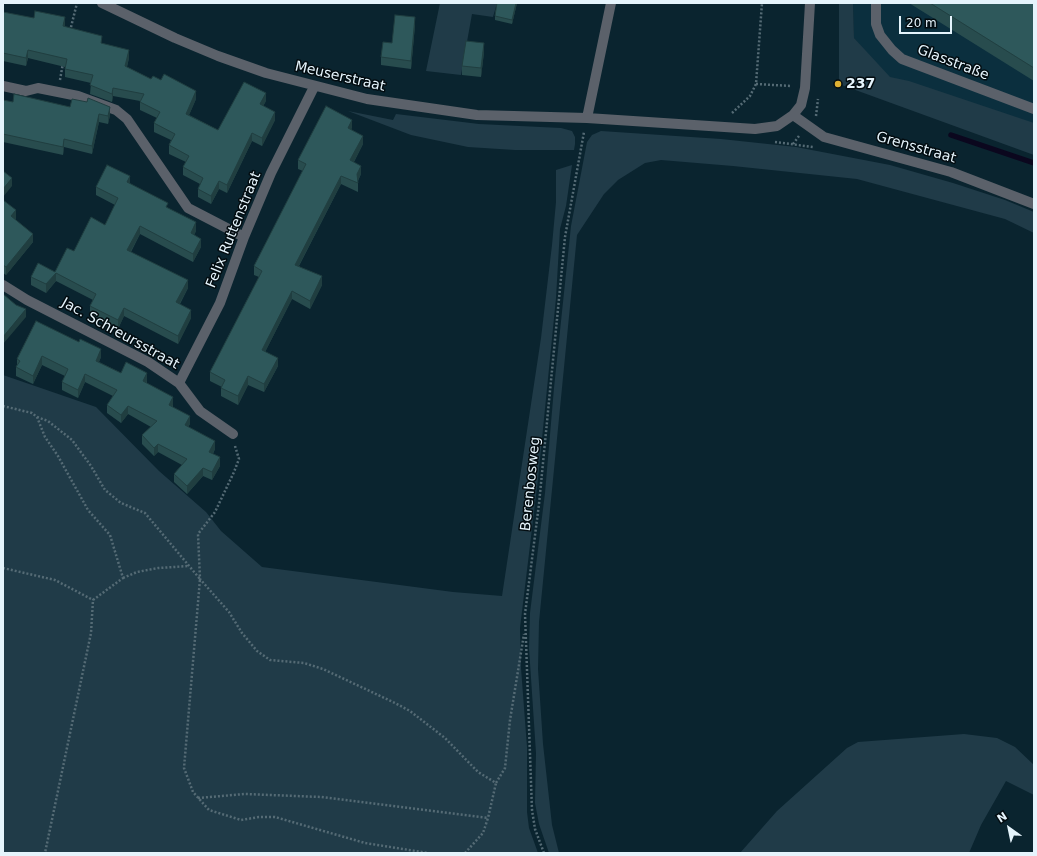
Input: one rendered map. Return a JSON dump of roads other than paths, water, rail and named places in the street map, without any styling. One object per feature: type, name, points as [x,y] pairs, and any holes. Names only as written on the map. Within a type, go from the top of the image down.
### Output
[{"type":"street","name":"Meuserstraat","points":[[102,3],[175,38],[218,56],[266,73],[314,87],[367,99],[470,114],[587,118]]},
{"type":"street","points":[[611,3],[587,118],[762,129],[777,126],[794,115],[801,105],[804,88],[810,3]]},
{"type":"street","name":"Glasstraße","points":[[876,3],[876,24],[880,35],[892,50],[902,59],[1034,109]]},
{"type":"street","points":[[3,86],[26,91],[38,88],[78,96],[111,107],[122,113],[188,208],[244,237]]},
{"type":"street","name":"Felix Ruttenstraat","points":[[179,383],[220,303],[244,237],[271,173],[314,87]]},
{"type":"street","name":"Grensstraat","points":[[794,115],[824,137],[951,172],[1034,204]]},
{"type":"street","name":"Jac. Schreursstraat","points":[[3,285],[27,300],[148,362],[179,383],[200,411],[233,434]]},
{"type":"waterway","points":[[951,135],[1034,163]]},
{"type":"place","name":"237","points":[[838,84]]}]
